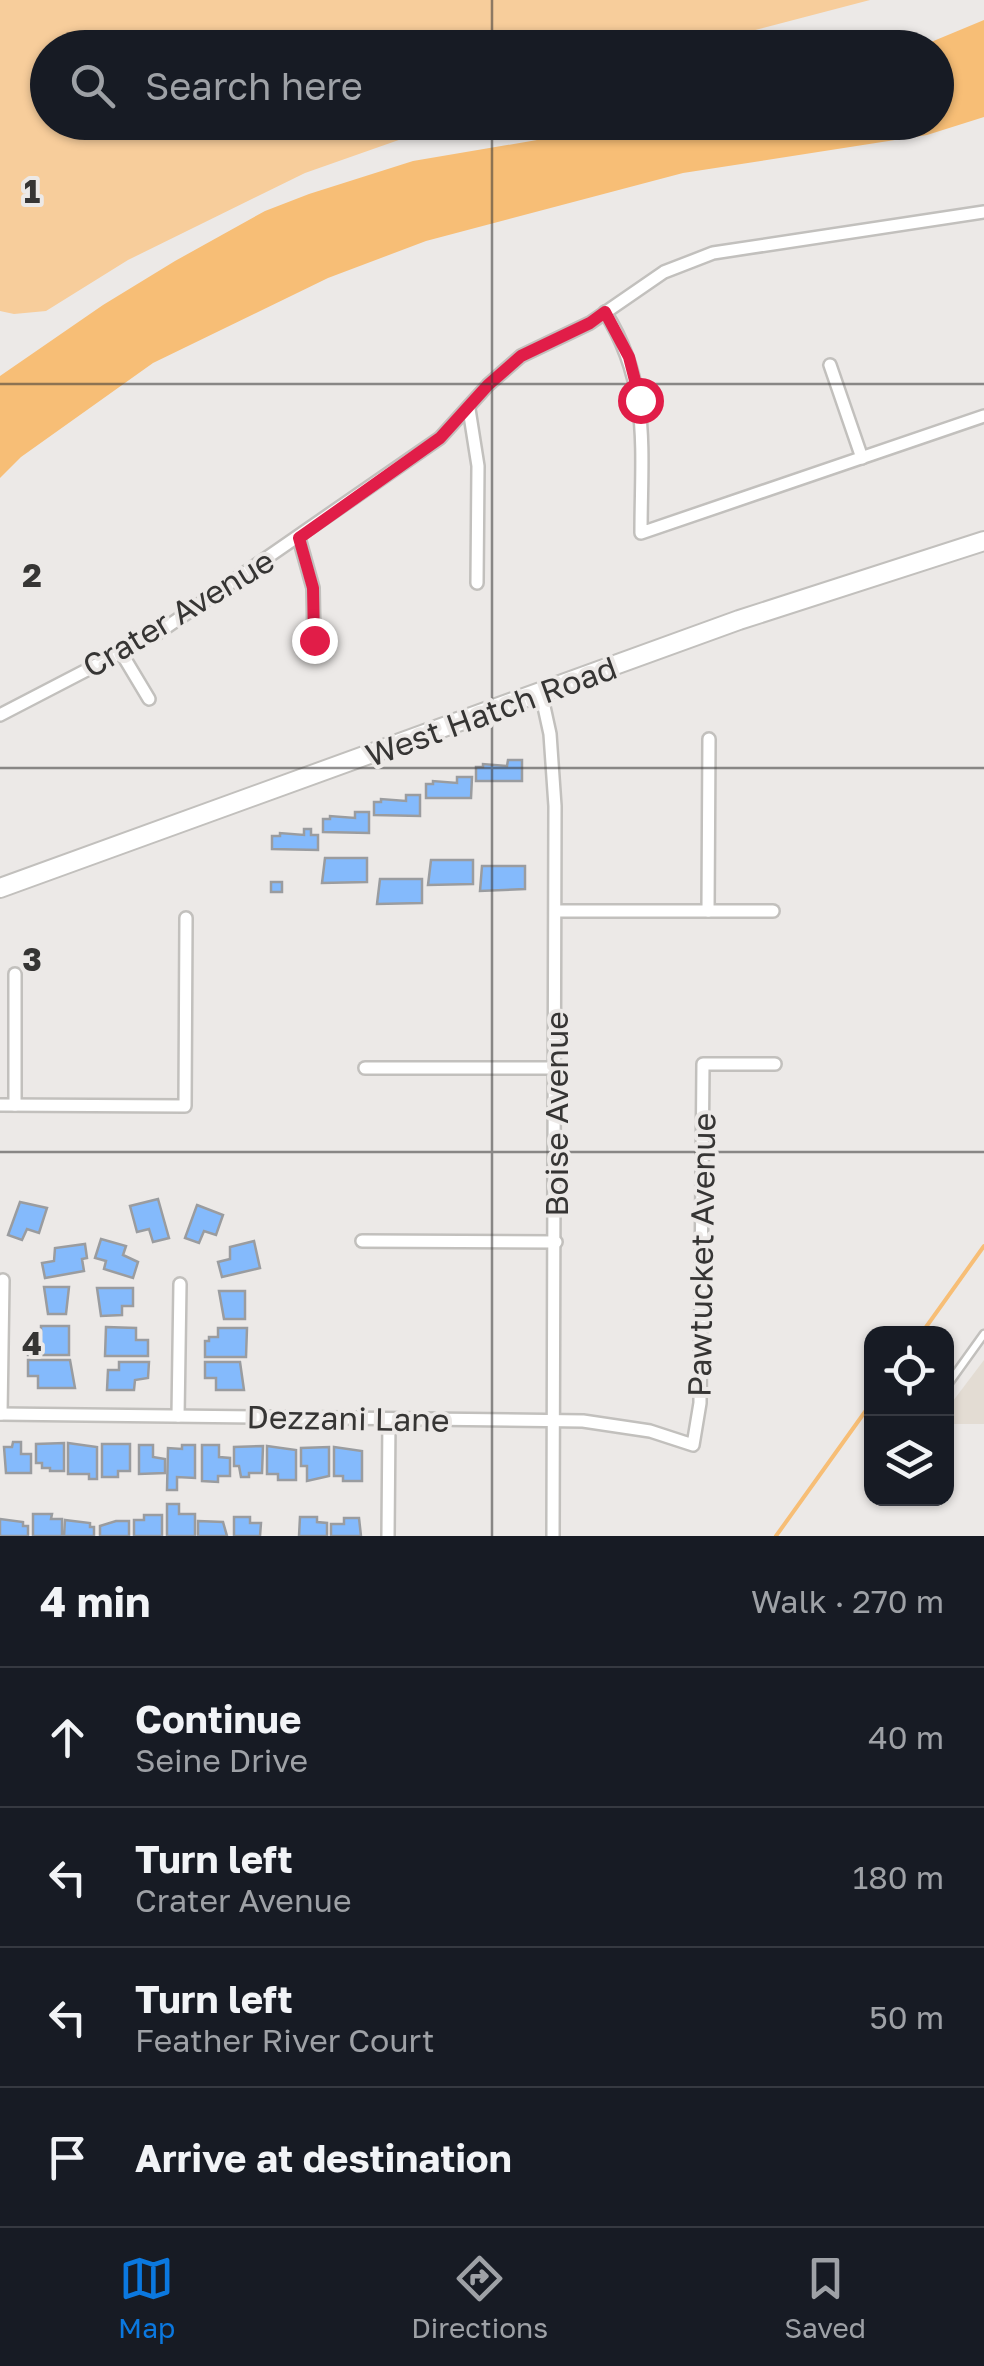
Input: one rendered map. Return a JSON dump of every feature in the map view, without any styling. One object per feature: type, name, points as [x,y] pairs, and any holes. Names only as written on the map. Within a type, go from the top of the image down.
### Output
[{"type":"main road","name":"West Hatch Road","points":[[0,888],[739,620],[984,541]]},
{"type":"street","name":"Crater Avenue","points":[[0,714],[122,654],[299,538],[440,438],[488,385],[521,356],[590,323],[664,272],[713,253],[984,212]]},
{"type":"street","points":[[605,312],[629,357],[640,400],[641,534],[984,416]]},
{"type":"street","points":[[830,365],[862,458]]},
{"type":"street","points":[[470,409],[478,466],[477,583]]},
{"type":"street","points":[[299,538],[313,588],[314,640]]},
{"type":"street","points":[[122,654],[149,699]]},
{"type":"street","name":"Boise Avenue","points":[[541,693],[553,769],[556,911],[553,1536]]},
{"type":"street","points":[[708,911],[710,739]]},
{"type":"street","points":[[556,911],[773,911]]},
{"type":"street","points":[[0,1105],[186,1106],[186,918]]},
{"type":"street","points":[[15,1105],[16,974]]},
{"type":"street","name":"Pawtucket Avenue","points":[[693,1444],[700,1403],[703,1064],[774,1064]]},
{"type":"street","points":[[364,1068],[556,1068]]},
{"type":"street","points":[[362,1241],[556,1242]]},
{"type":"street","points":[[1,1414],[2,1280]]},
{"type":"street","points":[[178,1416],[180,1284]]},
{"type":"street","name":"Dezzani Lane","points":[[1,1414],[555,1420],[613,1423],[693,1444]]},
{"type":"street","points":[[388,1536],[390,1419]]},
{"type":"lane","points":[[954,1376],[984,1334]]},
{"type":"shaded area","points":[[0,0],[870,0],[755,30],[30,30],[30,140],[399,140],[305,173],[128,260],[46,311],[0,311]]},
{"type":"shaded area","points":[[984,20],[984,117],[954,126],[954,32]]},
{"type":"shaded area","points":[[537,140],[895,140],[683,173],[426,241],[328,278],[153,363],[21,457],[0,478],[0,376],[103,305],[265,211],[413,161]]},
{"type":"shaded area","points":[[984,1360],[984,1424],[954,1424],[954,1400]]},
{"type":"building","points":[[508,760],[522,760],[522,781],[476,781],[476,767],[507,766]]},
{"type":"building","points":[[457,777],[472,777],[471,798],[426,798],[426,784],[457,783]]},
{"type":"building","points":[[406,795],[420,795],[420,816],[374,815],[374,802],[406,801]]},
{"type":"building","points":[[355,812],[369,812],[369,833],[323,832],[323,819],[355,818]]},
{"type":"building","points":[[304,829],[318,835],[318,850],[272,849],[272,836],[304,835]]},
{"type":"building","points":[[325,858],[367,858],[367,882],[322,883]]},
{"type":"building","points":[[431,860],[473,860],[473,884],[428,885]]},
{"type":"building","points":[[482,866],[525,866],[525,889],[480,891]]},
{"type":"building","points":[[380,879],[422,879],[422,903],[377,904]]},
{"type":"building","points":[[271,882],[282,882],[282,892],[271,892]]},
{"type":"building","points":[[158,1199],[169,1238],[153,1242],[149,1229],[137,1232],[130,1206]]},
{"type":"building","points":[[20,1202],[47,1208],[39,1233],[27,1229],[22,1240],[8,1235]]},
{"type":"building","points":[[197,1205],[223,1215],[216,1235],[204,1231],[199,1243],[185,1238]]},
{"type":"building","points":[[101,1239],[126,1246],[123,1255],[138,1262],[133,1278],[104,1269],[106,1261],[95,1258]]},
{"type":"building","points":[[254,1241],[260,1268],[222,1277],[218,1262],[230,1259],[230,1247]]},
{"type":"building","points":[[85,1244],[84,1271],[45,1278],[42,1263],[54,1261],[55,1248]]},
{"type":"building","points":[[44,1287],[69,1287],[66,1314],[48,1314]]},
{"type":"building","points":[[97,1288],[133,1288],[133,1306],[122,1306],[122,1315],[101,1316]]},
{"type":"building","points":[[219,1291],[245,1291],[245,1319],[224,1319]]},
{"type":"building","points":[[41,1326],[69,1326],[69,1355],[28,1355],[28,1339],[41,1335]]},
{"type":"building","points":[[106,1327],[136,1328],[136,1340],[148,1340],[148,1356],[105,1356]]},
{"type":"building","points":[[218,1328],[247,1328],[246,1357],[205,1357],[205,1341],[218,1337]]},
{"type":"building","points":[[28,1360],[70,1360],[75,1388],[38,1388],[38,1376],[28,1376]]},
{"type":"building","points":[[119,1362],[149,1362],[148,1378],[135,1380],[134,1390],[107,1390],[108,1370],[119,1370]]},
{"type":"building","points":[[205,1362],[240,1362],[244,1390],[216,1390],[216,1378],[205,1378]]},
{"type":"building","points":[[13,1442],[21,1442],[21,1454],[31,1454],[31,1473],[6,1473],[4,1447],[12,1447]]},
{"type":"building","points":[[64,1443],[64,1471],[50,1471],[36,1463],[36,1444]]},
{"type":"building","points":[[68,1443],[97,1447],[97,1479],[89,1479],[89,1474],[68,1474]]},
{"type":"building","points":[[102,1444],[130,1444],[130,1471],[118,1471],[118,1477],[102,1477]]},
{"type":"building","points":[[139,1445],[153,1445],[153,1457],[165,1459],[165,1473],[139,1474]]},
{"type":"building","points":[[182,1445],[195,1445],[195,1478],[177,1477],[177,1490],[167,1490],[168,1448],[182,1449]]},
{"type":"building","points":[[202,1445],[219,1445],[219,1457],[230,1458],[230,1476],[218,1476],[218,1482],[202,1481]]},
{"type":"building","points":[[263,1446],[262,1473],[241,1477],[239,1466],[234,1466],[234,1447]]},
{"type":"building","points":[[267,1446],[296,1450],[296,1480],[278,1480],[278,1474],[267,1474]]},
{"type":"building","points":[[329,1447],[329,1476],[307,1481],[307,1466],[301,1466],[301,1448]]},
{"type":"building","points":[[334,1447],[362,1451],[362,1481],[343,1481],[343,1476],[334,1476]]},
{"type":"building","points":[[167,1504],[179,1504],[179,1514],[195,1514],[195,1536],[167,1536]]},
{"type":"building","points":[[33,1514],[52,1514],[51,1519],[62,1519],[62,1536],[33,1536]]},
{"type":"building","points":[[144,1515],[162,1515],[162,1536],[134,1536],[134,1520],[144,1520]]},
{"type":"building","points":[[234,1517],[250,1517],[250,1523],[261,1523],[260,1536],[234,1536]]},
{"type":"building","points":[[300,1517],[317,1517],[317,1522],[327,1523],[327,1536],[299,1536]]},
{"type":"building","points":[[344,1518],[359,1518],[361,1536],[331,1536],[331,1524],[344,1524]]},
{"type":"building","points":[[0,1519],[23,1522],[23,1526],[28,1526],[28,1536],[0,1536]]},
{"type":"building","points":[[65,1520],[90,1523],[94,1536],[64,1536]]},
{"type":"building","points":[[129,1521],[129,1536],[100,1536],[100,1526]]},
{"type":"building","points":[[198,1521],[223,1522],[227,1536],[198,1536]]},
{"type":"waterway","points":[[927,1326],[984,1246]]},
{"type":"waterway","points":[[776,1536],[864,1413]]},
{"type":"route","points":[[314,640],[313,588],[299,538],[440,438],[502,370],[521,356],[605,312],[629,357],[640,400]]}]
